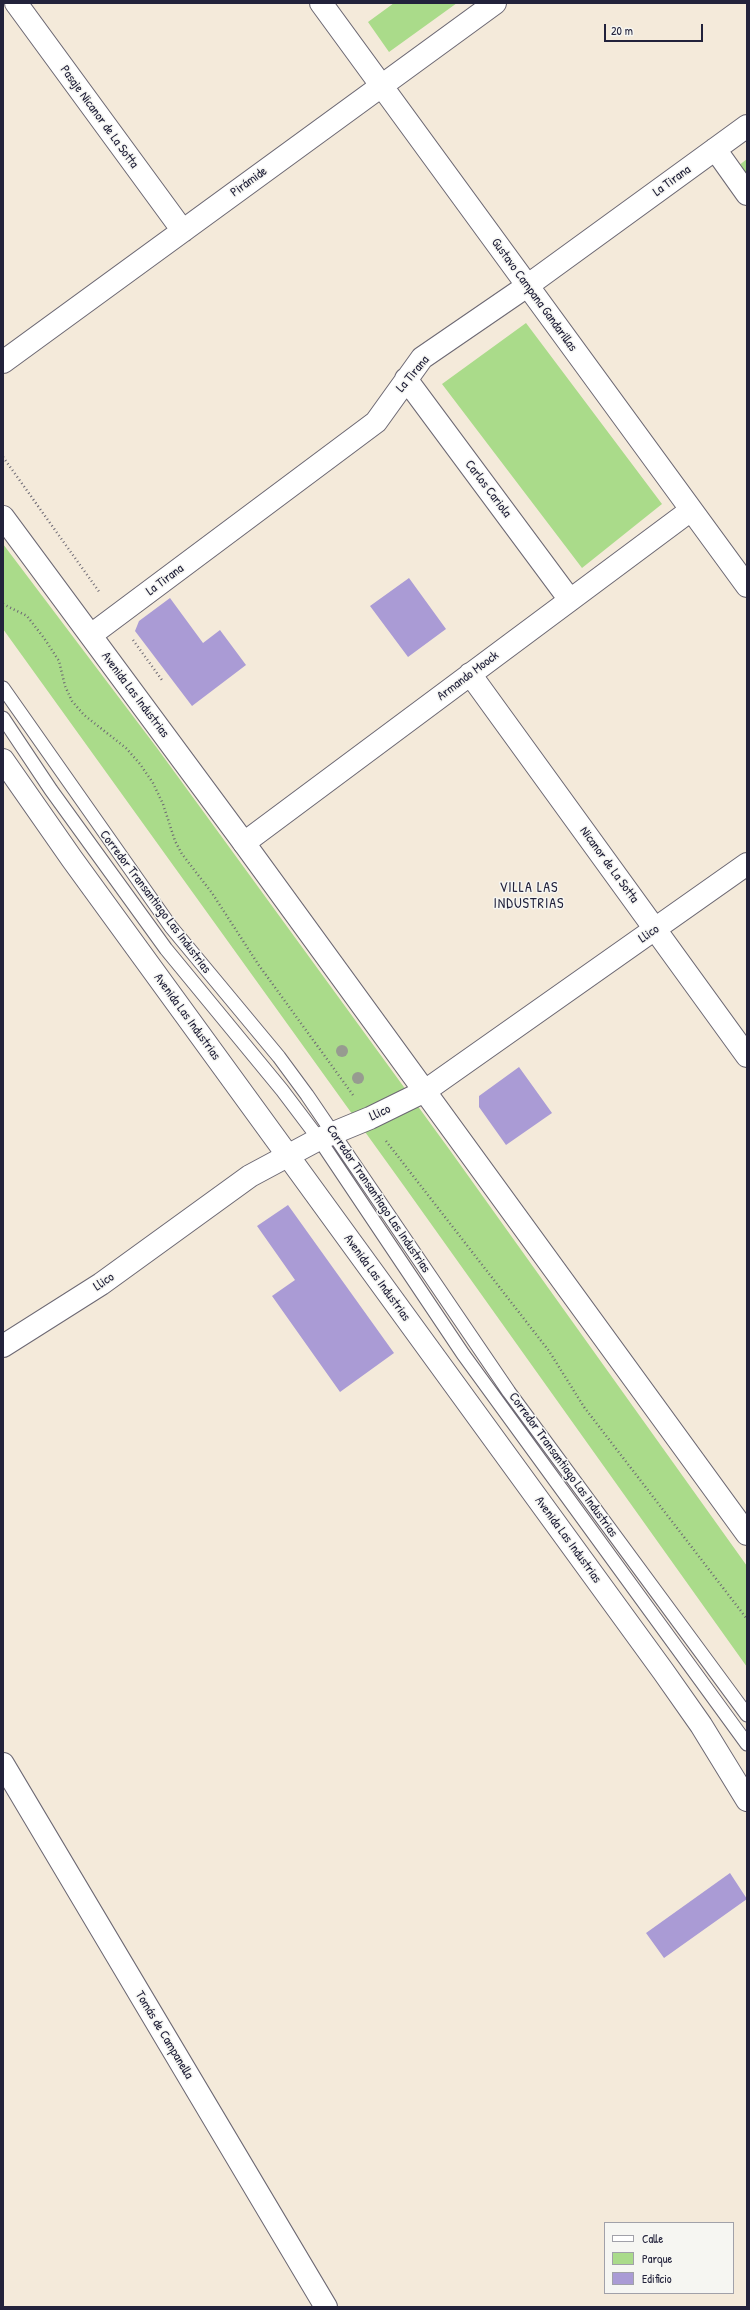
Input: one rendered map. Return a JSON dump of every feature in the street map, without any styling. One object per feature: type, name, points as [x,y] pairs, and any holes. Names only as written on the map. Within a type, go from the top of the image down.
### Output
[{"type":"street","name":"Pasaje Nicanor de La Sotta","points":[[16,3],[183,231]]},
{"type":"street","name":"Gustavo Campana Gandarillas","points":[[321,3],[747,586]]},
{"type":"street","name":"Pirámide","points":[[3,362],[495,3]]},
{"type":"street","name":"La Tirana","points":[[91,635],[376,422],[422,358],[527,286],[747,126]]},
{"type":"street","points":[[715,150],[747,194]]},
{"type":"street","name":"Carlos Cariola","points":[[406,379],[570,600]]},
{"type":"street","name":"Armando Moock","points":[[244,843],[691,510]]},
{"type":"street","name":"Avenida Las Industrias","points":[[3,517],[244,843],[747,1534]]},
{"type":"street","name":"Nicanor de La Sotta","points":[[470,674],[747,1056]]},
{"type":"street","name":"Avenida Las Industrias","points":[[3,760],[77,866],[663,1671],[701,1725],[747,1800]]},
{"type":"street","name":"Llico","points":[[3,1346],[101,1284],[250,1176],[326,1136],[370,1118],[425,1091],[656,930],[747,864]]},
{"type":"street","name":"Tomás de Campanella","points":[[3,1764],[326,2307]]},
{"type":"lane","name":"Corredor Transantiago Las Industrias","points":[[3,688],[171,927],[279,1057],[326,1136],[468,1360],[747,1744]]},
{"type":"lane","name":"Corredor Transantiago Las Industrias","points":[[3,718],[51,790],[166,949],[282,1090],[326,1136],[509,1392],[747,1715]]},
{"type":"green space","points":[[394,3],[457,3],[389,52],[368,22]]},
{"type":"green space","points":[[747,159],[747,178],[738,166]]},
{"type":"green space","points":[[526,323],[662,504],[582,568],[442,384]]},
{"type":"green space","points":[[3,544],[157,748],[449,1149],[747,1566],[747,1667],[404,1186],[3,629]]},
{"type":"building","points":[[409,578],[446,629],[408,657],[370,606]]},
{"type":"building","points":[[170,598],[203,643],[220,630],[246,665],[192,706],[135,631],[139,621]]},
{"type":"building","points":[[519,1067],[552,1113],[506,1145],[479,1107],[479,1096]]},
{"type":"building","points":[[288,1205],[394,1353],[340,1392],[272,1296],[295,1280],[257,1226]]},
{"type":"building","points":[[730,1873],[747,1899],[664,1958],[646,1933]]},
{"type":"district","name":"VILLA LAS INDUSTRIAS","points":[[529,896]]}]
